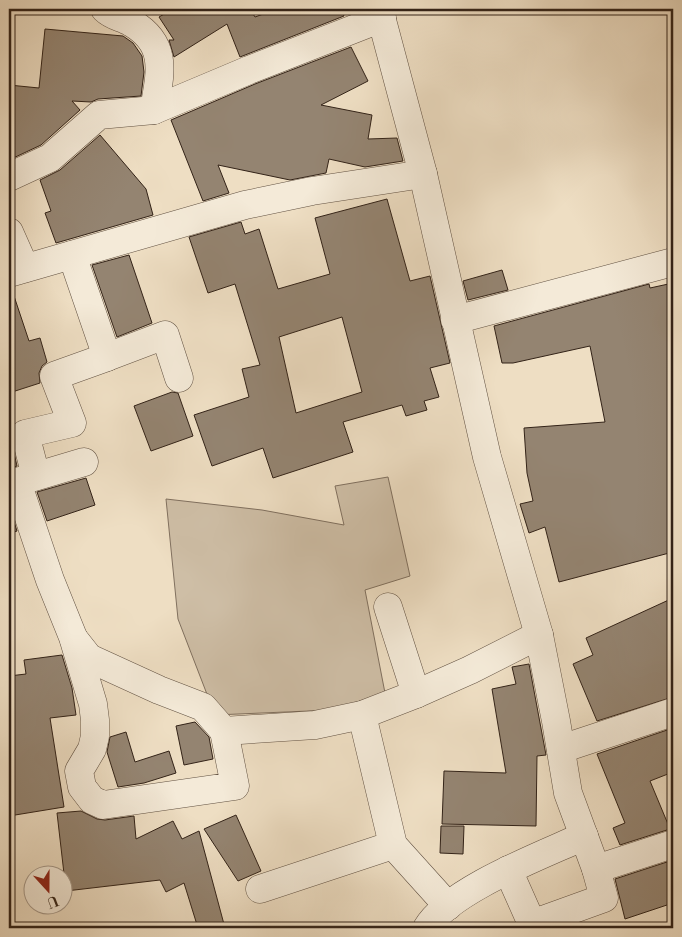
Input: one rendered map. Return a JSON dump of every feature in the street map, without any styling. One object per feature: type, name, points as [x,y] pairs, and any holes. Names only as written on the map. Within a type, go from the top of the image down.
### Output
[{"type":"street","points":[[105,9],[110,14],[131,22],[149,35],[158,51],[161,71],[154,110]]},
{"type":"street","points":[[9,177],[50,158],[100,116],[154,110],[381,13],[423,174],[487,457],[539,635],[568,793],[596,869],[604,898],[532,924],[508,870]]},
{"type":"street","points":[[9,232],[17,270],[245,205],[312,191],[423,174]]},
{"type":"street","points":[[72,254],[107,357]]},
{"type":"street","points":[[455,320],[673,262]]},
{"type":"street","points":[[36,476],[25,434],[72,423],[54,376],[165,335],[180,378]]},
{"type":"street","points":[[73,637],[89,658],[159,690],[203,707],[224,731],[235,786],[103,805],[92,800],[82,788],[79,770],[92,749],[95,736],[93,704],[73,637],[50,580],[17,482],[84,462]]},
{"type":"street","points":[[388,607],[416,694]]},
{"type":"street","points":[[224,731],[316,725],[362,715],[470,670],[539,635]]},
{"type":"street","points":[[561,749],[673,712]]},
{"type":"street","points":[[362,715],[393,844],[448,906]]},
{"type":"street","points":[[427,928],[448,906],[468,892],[508,870],[584,836]]},
{"type":"street","points":[[260,889],[393,844]]},
{"type":"street","points":[[596,869],[673,844]]},
{"type":"shaded area","points":[[388,477],[410,576],[365,590],[385,693],[332,710],[215,715],[178,619],[166,499],[262,510],[344,525],[335,486]]},
{"type":"building","points":[[173,9],[250,9],[255,17],[277,9],[341,9],[344,16],[240,57],[227,24],[174,57],[169,40],[174,40],[159,17]]},
{"type":"building","points":[[45,29],[123,36],[133,43],[142,56],[144,72],[141,96],[98,99],[91,102],[72,101],[80,110],[41,145],[9,160],[9,85],[39,88]]},
{"type":"building","points":[[351,47],[368,81],[321,105],[372,115],[368,139],[397,138],[403,161],[365,167],[329,159],[326,173],[290,180],[218,165],[229,193],[203,201],[171,120],[255,84]]},
{"type":"building","points":[[100,135],[146,189],[153,215],[56,243],[45,213],[51,211],[40,180],[60,170]]},
{"type":"building","points":[[387,199],[410,281],[430,276],[450,363],[430,368],[439,397],[424,401],[427,410],[406,416],[402,405],[343,422],[353,452],[273,478],[263,448],[212,466],[194,415],[249,397],[242,369],[260,365],[235,284],[208,293],[189,237],[241,222],[245,234],[259,229],[278,289],[330,274],[315,218]],"holes":[[[342,317],[362,392],[296,413],[279,337]]]},
{"type":"building","points":[[129,255],[152,323],[117,337],[92,265]]},
{"type":"building","points":[[502,270],[508,290],[468,300],[463,281]]},
{"type":"building","points":[[673,283],[673,552],[559,582],[545,527],[529,533],[520,504],[533,501],[527,473],[524,428],[605,422],[590,346],[513,363],[502,363],[494,326],[649,284],[650,288]]},
{"type":"building","points":[[13,293],[29,341],[40,338],[47,362],[42,366],[39,373],[40,383],[9,393],[9,294]]},
{"type":"building","points":[[172,392],[178,393],[193,436],[151,451],[134,406]]},
{"type":"building","points":[[9,431],[17,466],[9,469]]},
{"type":"building","points":[[86,478],[95,505],[47,521],[37,492]]},
{"type":"building","points":[[9,506],[17,531],[9,534]]},
{"type":"building","points":[[673,598],[673,697],[597,721],[573,664],[593,655],[586,638]]},
{"type":"building","points":[[62,655],[72,688],[76,715],[50,718],[64,807],[9,816],[9,676],[26,674],[24,660]]},
{"type":"building","points":[[529,664],[546,755],[537,756],[536,826],[442,824],[444,771],[506,773],[492,689],[516,684],[512,667]]},
{"type":"building","points":[[195,722],[209,737],[213,759],[184,765],[176,726]]},
{"type":"building","points":[[673,728],[673,772],[650,781],[670,829],[620,845],[613,828],[625,823],[597,754]]},
{"type":"building","points":[[126,732],[135,762],[169,751],[176,773],[144,783],[118,787],[107,752],[110,737]]},
{"type":"building","points":[[81,811],[97,819],[105,820],[134,816],[136,839],[173,821],[182,839],[199,831],[225,928],[198,928],[184,883],[166,892],[160,880],[72,890],[72,864],[63,864],[57,813]]},
{"type":"building","points":[[236,815],[261,871],[238,881],[204,829]]},
{"type":"building","points":[[441,826],[464,826],[463,854],[440,853]]},
{"type":"building","points":[[673,860],[673,903],[625,919],[615,879]]}]
